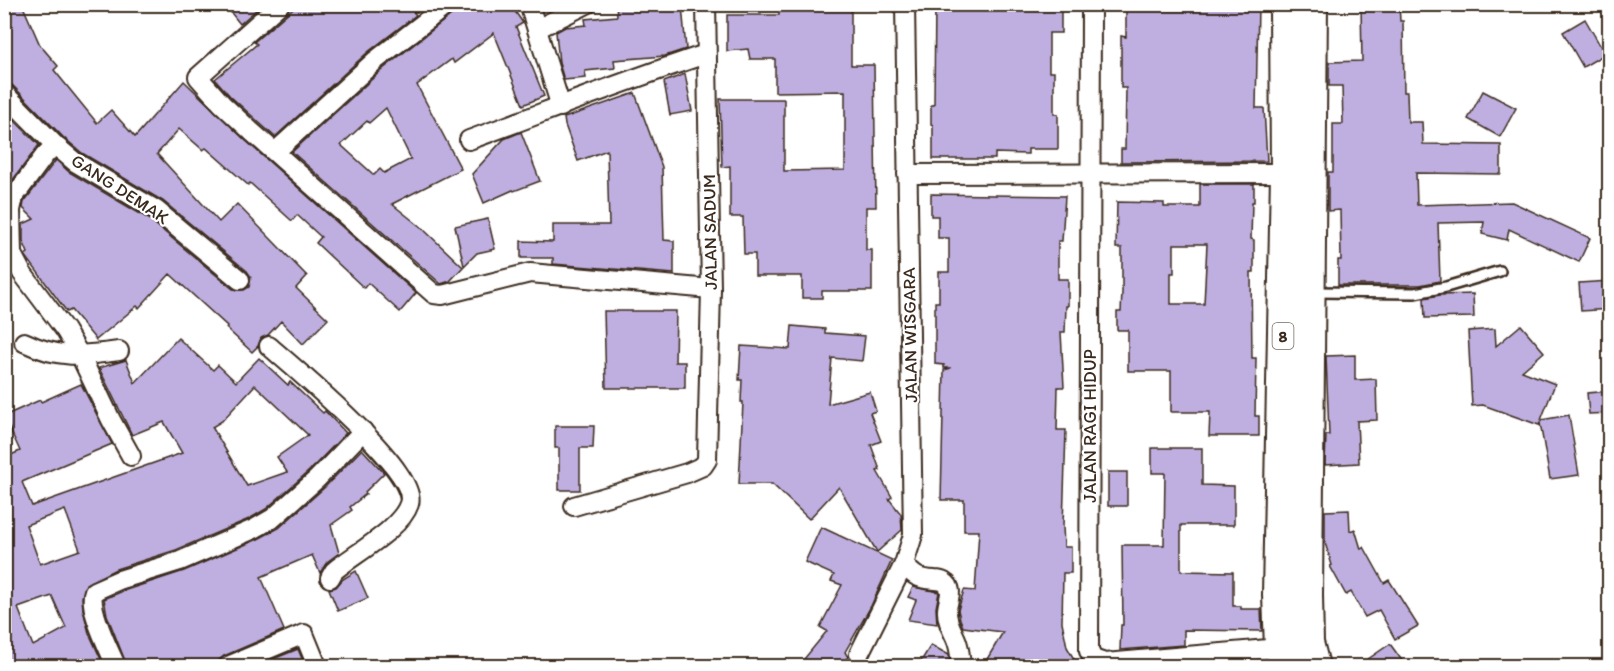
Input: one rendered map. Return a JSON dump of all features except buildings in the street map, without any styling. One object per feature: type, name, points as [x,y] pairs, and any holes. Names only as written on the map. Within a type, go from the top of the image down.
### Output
[{"type":"highway","name":"8","points":[[1283,657],[1278,595],[1286,173],[1285,4]]},
{"type":"highway","name":"8","points":[[1312,4],[1306,595],[1308,643],[1314,666]]},
{"type":"street","points":[[280,4],[198,77],[222,104],[434,294],[442,295],[530,273],[711,289]]},
{"type":"street","points":[[275,152],[376,60],[448,4]]},
{"type":"street","points":[[529,4],[561,107]]},
{"type":"street","points":[[537,29],[587,4]]},
{"type":"street","name":"JALAN SADUM","points":[[574,506],[687,473],[704,466],[707,460],[711,289],[706,4]]},
{"type":"street","name":"JALAN WISGARA","points":[[859,654],[904,564],[913,535],[905,4]]},
{"type":"street","name":"JALAN RAGI HIDUP","points":[[1091,4],[1089,651],[1093,658],[1105,663],[1283,657]]},
{"type":"street","points":[[469,140],[561,107],[627,80],[706,54]]},
{"type":"street","name":"GANG DEMAK","points":[[4,93],[75,162],[156,210],[240,280]]},
{"type":"street","points":[[56,145],[38,164],[14,197],[10,210],[8,246],[22,273],[65,330],[81,357],[131,456]]},
{"type":"street","points":[[908,174],[1286,173]]},
{"type":"street","points":[[24,342],[41,350],[81,357],[119,351]]},
{"type":"street","points":[[269,346],[363,431],[408,489],[410,502],[405,513],[388,530],[344,562],[330,578]]},
{"type":"street","points":[[116,666],[94,612],[91,598],[94,591],[119,580],[180,561],[254,530],[294,501],[363,431]]},
{"type":"street","points":[[904,564],[919,579],[940,580],[949,587],[947,618],[956,640],[961,666]]},
{"type":"street","points":[[228,666],[304,634],[317,666]]},
{"type":"lane","points":[[1309,292],[1415,292],[1446,287],[1500,271]]}]
